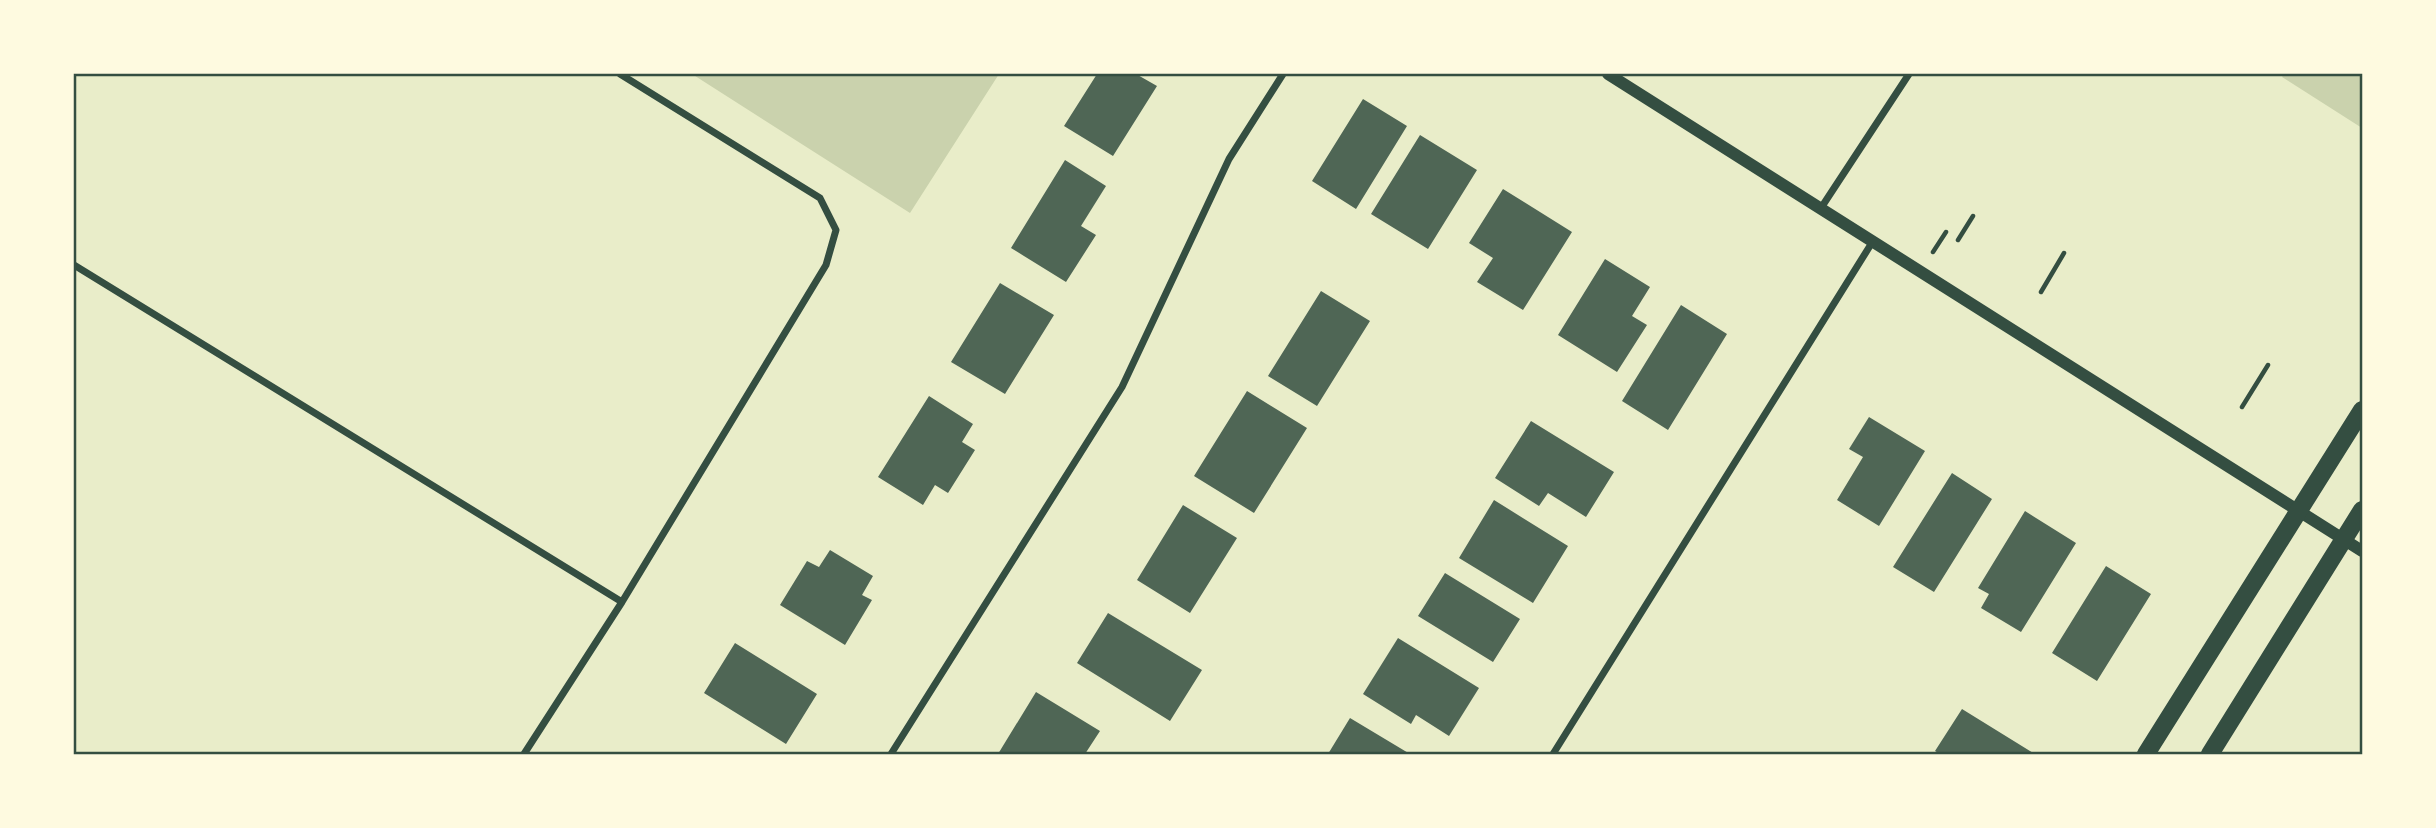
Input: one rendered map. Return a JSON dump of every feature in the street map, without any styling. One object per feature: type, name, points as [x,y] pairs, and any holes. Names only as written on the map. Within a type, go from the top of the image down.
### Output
[{"type":"main road","points":[[2146,754],[2362,410]]},
{"type":"main road","points":[[2210,754],[2362,510]]},
{"type":"street","points":[[524,754],[622,602],[826,265],[836,230],[820,198],[620,74]]},
{"type":"street","points":[[891,754],[1122,387],[1229,159],[1283,74]]},
{"type":"street","points":[[1608,74],[2300,509],[2362,551]]},
{"type":"street","points":[[1821,208],[1909,74]]},
{"type":"street","points":[[1553,754],[1873,241]]},
{"type":"street","points":[[74,265],[622,602]]},
{"type":"path","points":[[1958,240],[1973,216]]},
{"type":"path","points":[[2041,292],[2064,253]]},
{"type":"path","points":[[2242,407],[2268,365]]},
{"type":"green space","points":[[692,74],[999,74],[910,213]]},
{"type":"green space","points":[[2284,74],[2362,74],[2362,128],[2282,77]]},
{"type":"building","points":[[1097,74],[1136,74],[1157,86],[1113,156],[1064,126]]},
{"type":"building","points":[[1363,99],[1407,126],[1356,209],[1312,181]]},
{"type":"building","points":[[1420,135],[1477,170],[1428,249],[1371,214]]},
{"type":"building","points":[[1065,160],[1106,186],[1081,226],[1096,235],[1066,282],[1011,248]]},
{"type":"building","points":[[1503,189],[1572,232],[1523,310],[1477,282],[1493,258],[1469,243]]},
{"type":"building","points":[[1605,259],[1650,287],[1632,316],[1647,325],[1617,372],[1558,335]]},
{"type":"building","points":[[1000,283],[1054,315],[1005,394],[951,362]]},
{"type":"building","points":[[1321,291],[1370,321],[1317,406],[1268,376]]},
{"type":"building","points":[[1681,305],[1727,334],[1668,430],[1622,401]]},
{"type":"building","points":[[1247,391],[1307,428],[1254,513],[1194,476]]},
{"type":"building","points":[[929,396],[973,424],[962,442],[975,450],[948,493],[935,485],[923,505],[878,477]]},
{"type":"building","points":[[1869,417],[1925,451],[1879,526],[1837,500],[1863,457],[1849,449]]},
{"type":"building","points":[[1531,421],[1614,472],[1586,517],[1548,493],[1539,506],[1495,478]]},
{"type":"building","points":[[1952,473],[1992,499],[1934,592],[1893,567]]},
{"type":"building","points":[[1494,500],[1568,546],[1533,603],[1459,558]]},
{"type":"building","points":[[1183,505],[1237,538],[1190,613],[1137,580]]},
{"type":"building","points":[[2025,511],[2076,543],[2021,632],[1981,608],[1989,594],[1978,588]]},
{"type":"building","points":[[830,550],[873,576],[862,595],[872,600],[845,645],[780,605],[807,561],[819,567]]},
{"type":"building","points":[[2106,566],[2151,594],[2097,681],[2052,653]]},
{"type":"building","points":[[1445,573],[1520,619],[1493,662],[1418,616]]},
{"type":"building","points":[[1108,613],[1202,670],[1170,721],[1077,663]]},
{"type":"building","points":[[1398,638],[1479,688],[1449,736],[1416,715],[1411,724],[1363,694]]},
{"type":"building","points":[[735,643],[817,694],[786,744],[704,693]]},
{"type":"building","points":[[1036,692],[1100,731],[1085,754],[998,754]]},
{"type":"building","points":[[1962,709],[2035,754],[1940,754],[1935,751]]},
{"type":"building","points":[[1350,718],[1410,754],[1328,754]]}]
